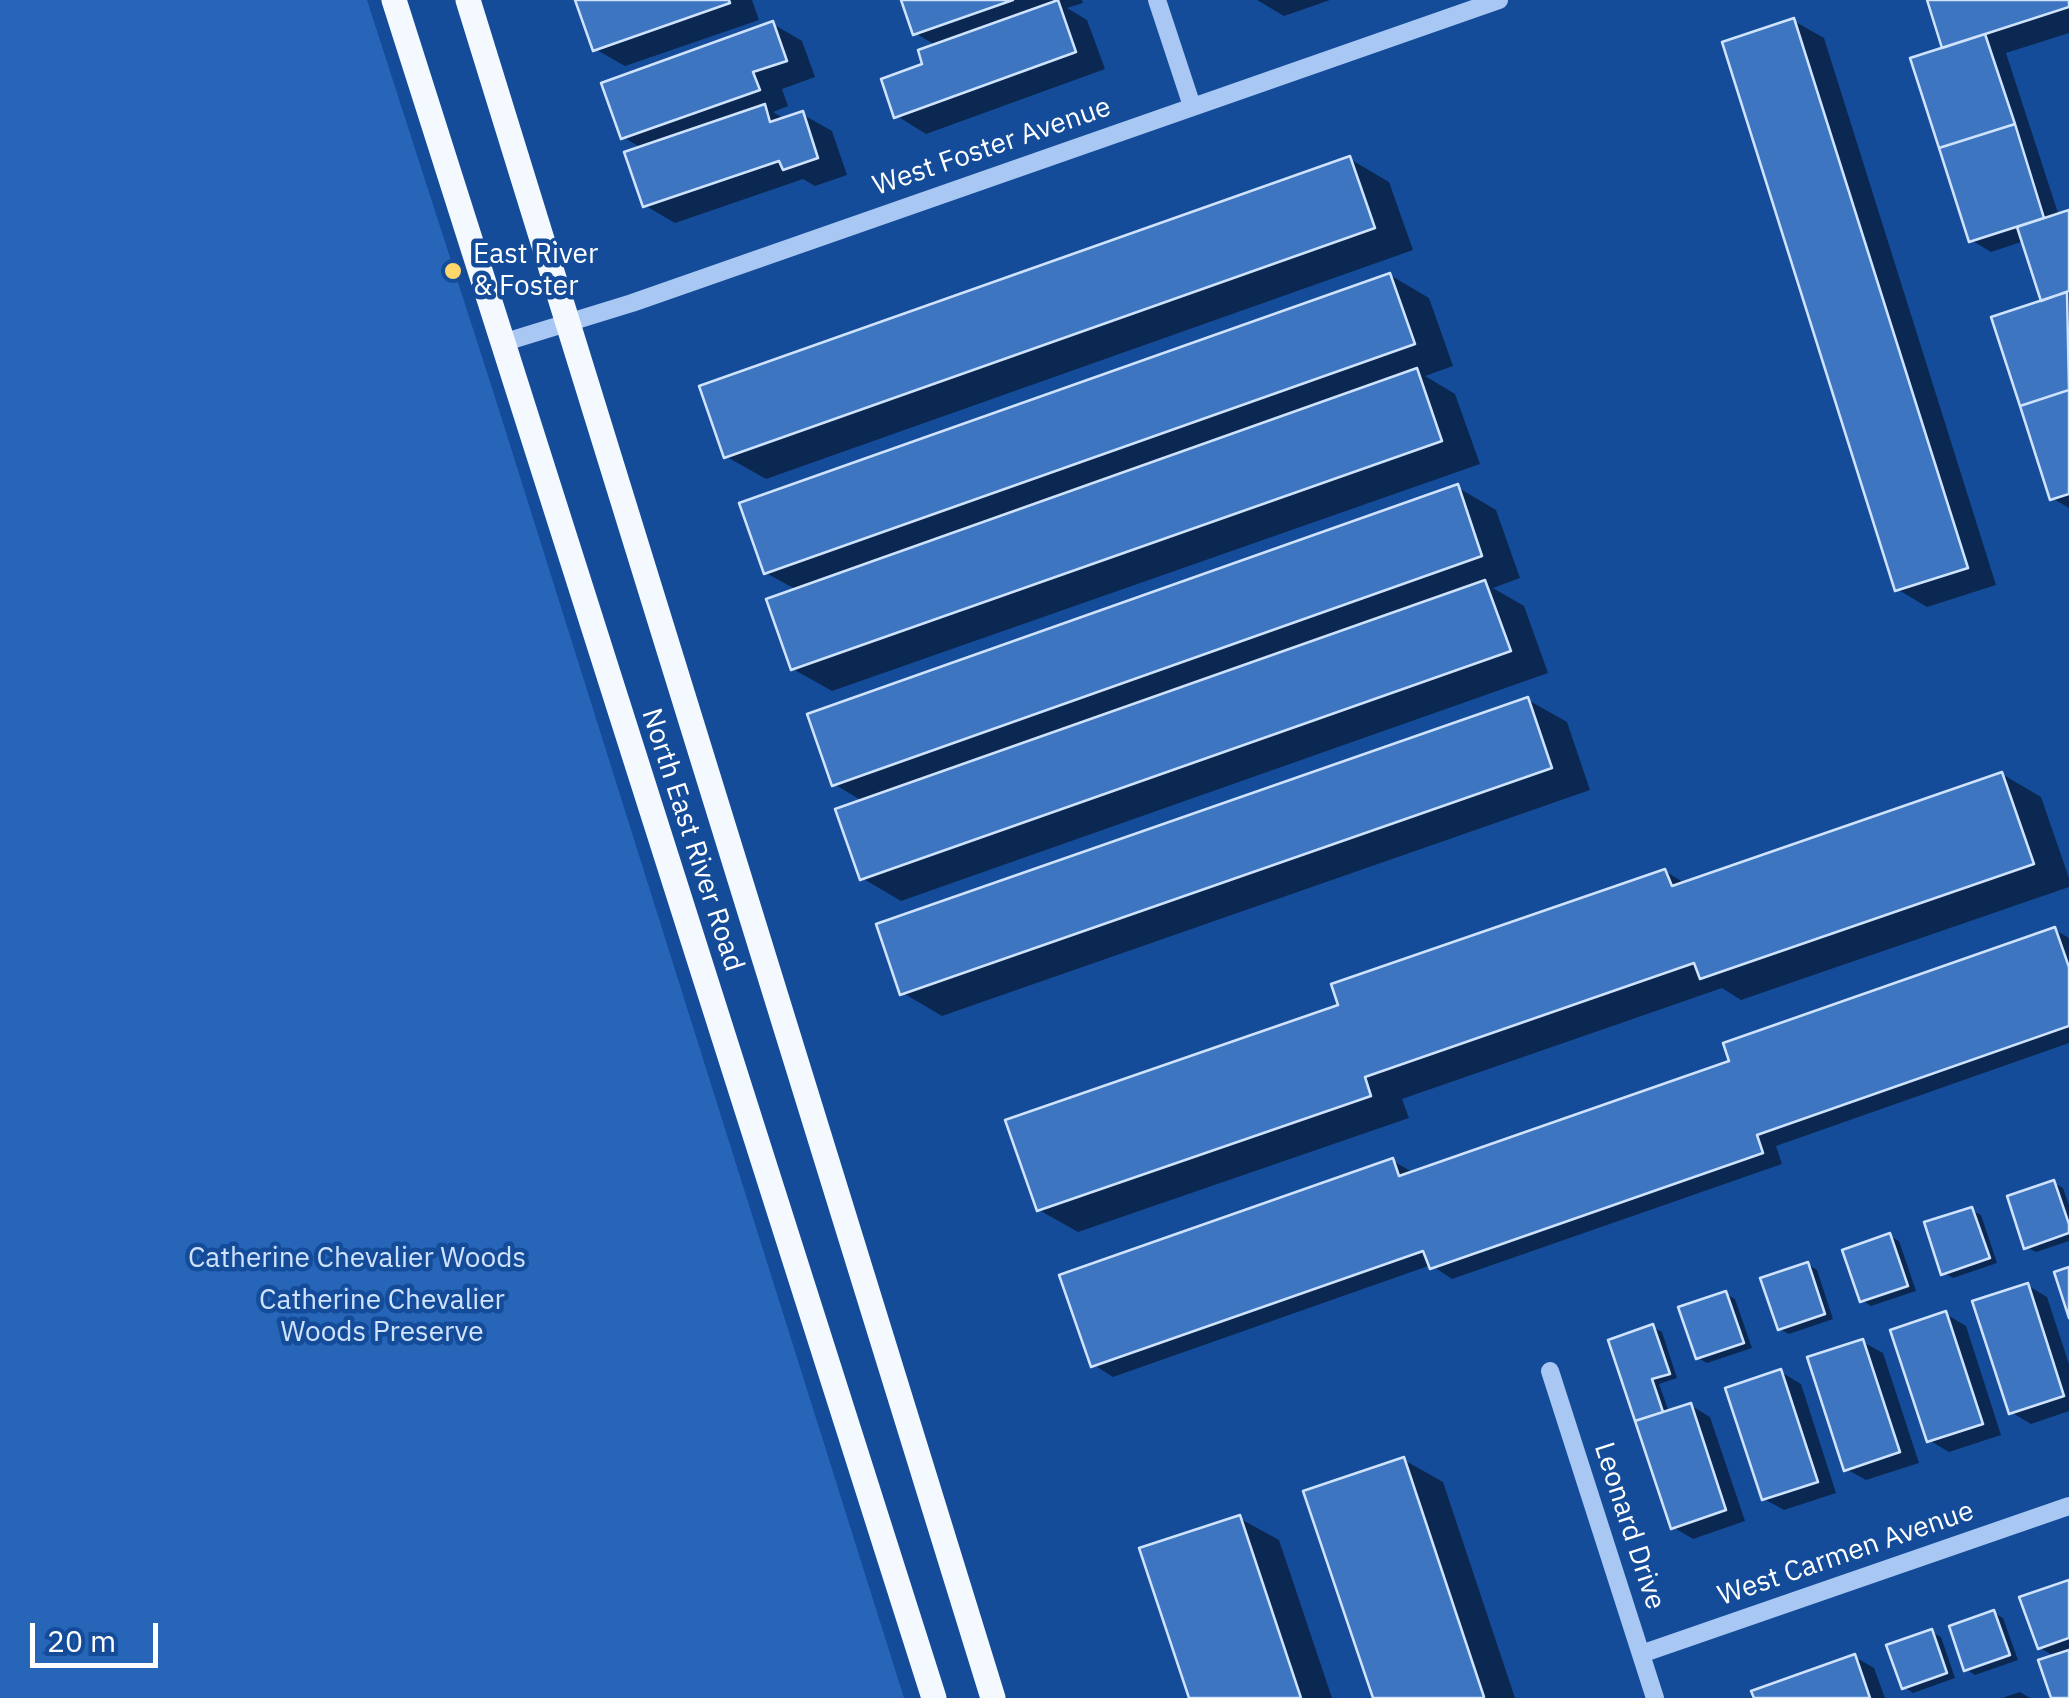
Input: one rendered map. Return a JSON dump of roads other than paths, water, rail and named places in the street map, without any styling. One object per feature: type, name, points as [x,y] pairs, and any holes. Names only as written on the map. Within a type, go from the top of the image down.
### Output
[{"type":"main road","name":"North East River Road","points":[[394,0],[934,1698]]},
{"type":"main road","name":"North East River Road","points":[[468,0],[993,1698]]},
{"type":"street","points":[[1158,0],[1192,106]]},
{"type":"street","name":"West Foster Avenue","points":[[502,342],[632,302],[1499,0]]},
{"type":"street","name":"Leonard Drive","points":[[1550,1371],[1656,1698]]},
{"type":"street","name":"West Carmen Avenue","points":[[1641,1654],[2069,1506]]},
{"type":"place","name":"East River & Foster","points":[[453,271]]},
{"type":"park label","name":"Catherine Chevalier Woods","points":[[357,1259]]},
{"type":"park label","name":"Catherine Chevalier Woods Preserve","points":[[382,1317]]}]
